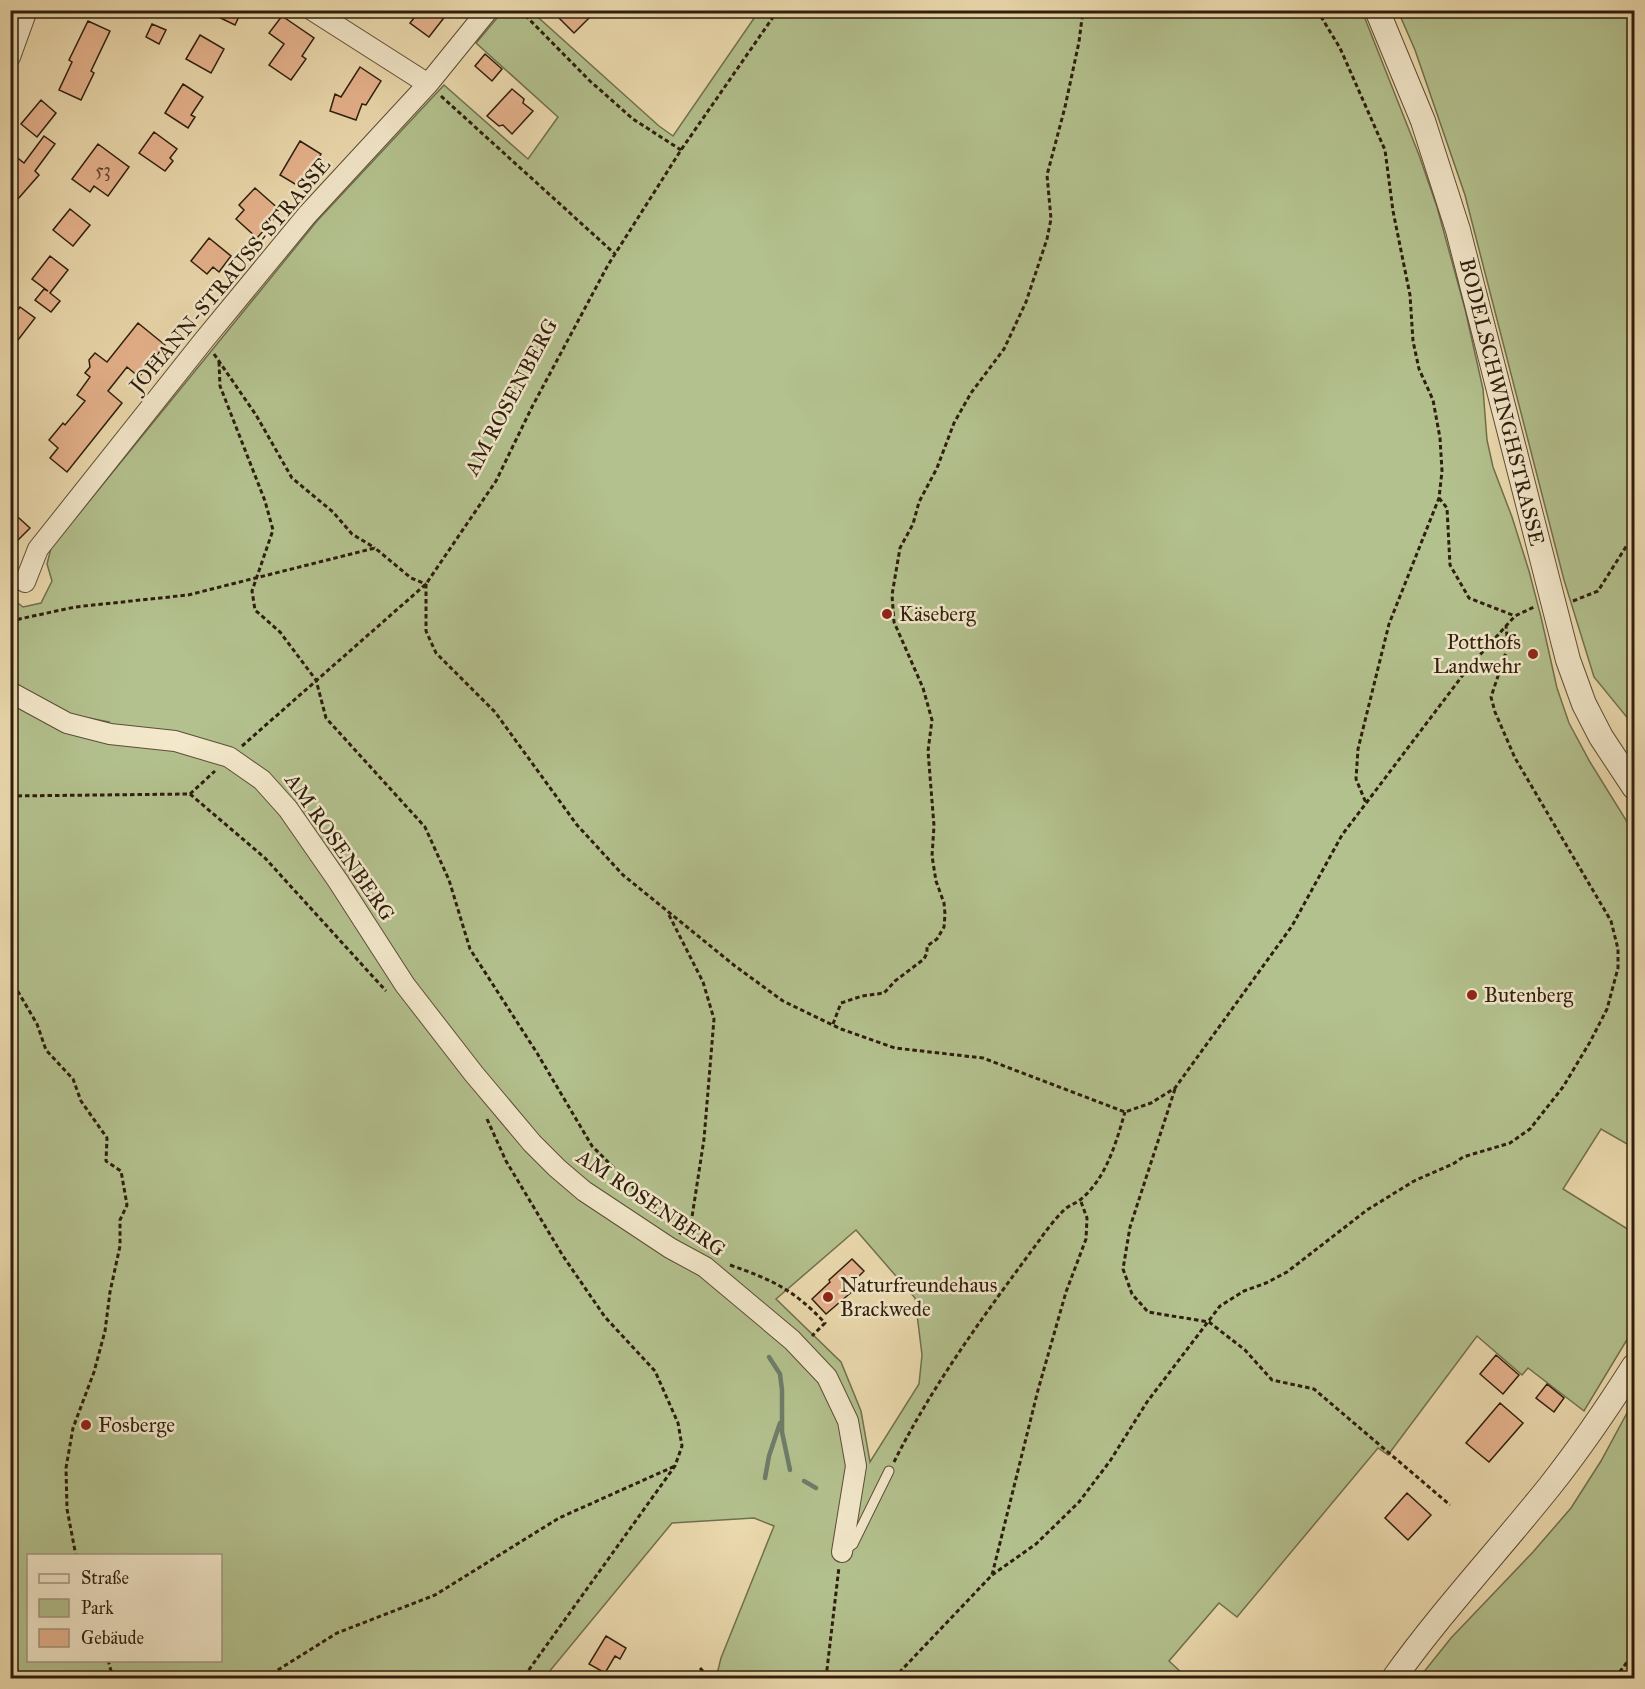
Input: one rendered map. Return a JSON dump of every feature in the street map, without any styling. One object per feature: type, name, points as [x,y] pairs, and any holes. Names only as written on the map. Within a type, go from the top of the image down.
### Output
[{"type":"street","points":[[10,57],[27,10]]},
{"type":"street","points":[[312,10],[428,84]]},
{"type":"street","name":"JOHANN-STRAUSS-STRASSE","points":[[25,582],[38,549],[204,340],[308,215],[428,84],[488,10]]},
{"type":"street","name":"BODELSCHWINGHSTRASSE","points":[[1377,10],[1423,121],[1458,230],[1568,660],[1584,704],[1601,737],[1635,788]]},
{"type":"street","name":"AM ROSENBERG","points":[[10,692],[67,723],[110,734],[175,741],[229,757],[262,780],[288,809],[405,985],[474,1074],[532,1143],[584,1191],[714,1274],[792,1340],[827,1377],[848,1421],[856,1466],[842,1552]]},
{"type":"street","points":[[1394,1678],[1420,1641],[1550,1486],[1585,1440],[1635,1366]]},
{"type":"lane","points":[[842,1552],[853,1544],[889,1472]]},
{"type":"path","points":[[520,10],[590,81],[633,119],[681,150]]},
{"type":"path","name":"AM ROSENBERG","points":[[229,757],[426,584],[496,481],[566,342],[615,254],[681,150],[778,10]]},
{"type":"path","points":[[833,1024],[841,1003],[862,996],[884,993],[895,981],[924,959],[927,946],[937,939],[944,927],[944,903],[936,881],[932,856],[934,826],[928,751],[932,720],[923,688],[894,622],[892,595],[900,548],[913,524],[919,502],[937,468],[954,423],[965,403],[1004,349],[1026,302],[1047,239],[1051,219],[1047,175],[1068,96],[1083,10]]},
{"type":"path","points":[[1317,10],[1340,48],[1385,150],[1393,212],[1410,295],[1413,341],[1419,369],[1433,400],[1440,438],[1442,471],[1439,498],[1389,624],[1382,660],[1358,749],[1356,778],[1366,803]]},
{"type":"path","points":[[428,84],[615,254]]},
{"type":"path","points":[[204,340],[256,415],[292,478],[333,512],[352,534],[375,548],[411,578],[426,584],[426,632],[436,653],[495,712],[577,825],[622,874],[668,913],[783,1001],[841,1029],[895,1048],[983,1058],[1125,1112],[1151,1103],[1175,1088]]},
{"type":"path","points":[[219,362],[220,387],[265,501],[273,530],[252,591],[255,609],[280,632],[316,680],[326,718],[424,827],[449,880],[470,950],[537,1053],[592,1146],[657,1211],[665,1244]]},
{"type":"path","points":[[1439,498],[1447,508],[1450,565],[1469,598],[1515,616]]},
{"type":"path","points":[[1450,1505],[1314,1389],[1272,1380],[1245,1350],[1209,1322],[1148,1312],[1132,1294],[1124,1269],[1130,1227],[1175,1088],[1292,926],[1342,835],[1469,667],[1515,616],[1530,607],[1575,601],[1598,591],[1635,534]]},
{"type":"path","points":[[10,621],[75,607],[189,595],[375,548]]},
{"type":"path","points":[[894,1678],[992,1575],[1036,1544],[1079,1502],[1110,1461],[1147,1402],[1220,1306],[1244,1290],[1266,1283],[1287,1272],[1367,1210],[1414,1181],[1464,1157],[1510,1143],[1530,1129],[1563,1086],[1590,1042],[1607,1009],[1618,968],[1618,950],[1611,921],[1515,758],[1495,712],[1491,697],[1508,646],[1506,626]]},
{"type":"path","points":[[190,794],[229,757]]},
{"type":"path","points":[[10,796],[190,794],[266,858],[386,991]]},
{"type":"path","points":[[665,1244],[692,1217],[704,1139],[714,1019],[703,982],[668,913]]},
{"type":"path","points":[[10,978],[37,1024],[46,1050],[73,1079],[81,1101],[107,1138],[106,1161],[121,1171],[127,1205],[120,1220],[120,1246],[110,1292],[105,1331],[94,1372],[73,1428],[66,1468],[67,1509],[76,1554]]},
{"type":"path","points":[[889,1472],[912,1427],[983,1316],[1065,1208],[1080,1199],[1098,1179],[1112,1154],[1125,1112]]},
{"type":"path","points":[[506,1161],[563,1256],[604,1317],[655,1371],[678,1423],[682,1446],[675,1466],[524,1678]]},
{"type":"path","points":[[992,1575],[1038,1390],[1066,1292],[1086,1239],[1087,1218],[1080,1199]]},
{"type":"path","points":[[725,1263],[768,1278],[804,1300],[825,1323]]},
{"type":"path","points":[[265,1678],[337,1632],[435,1595],[559,1518],[675,1466]]},
{"type":"path","points":[[826,1678],[842,1552]]},
{"type":"path","points":[[1615,1678],[1635,1653]]},
{"type":"path","points":[[108,1662],[112,1678]]},
{"type":"path","points":[[700,1668],[709,1678]]},
{"type":"green space","points":[[503,11],[531,11],[673,136],[759,11],[1362,11],[1437,207],[1465,309],[1483,389],[1487,440],[1493,467],[1529,571],[1557,688],[1569,723],[1634,833],[1634,1148],[1601,1129],[1563,1189],[1634,1233],[1634,1328],[1584,1411],[1528,1368],[1522,1375],[1477,1336],[1388,1455],[1378,1448],[1237,1617],[1219,1603],[1169,1661],[1185,1676],[1184,1678],[716,1678],[721,1658],[774,1526],[754,1518],[672,1523],[544,1678],[11,1678],[11,703],[59,730],[93,737],[109,722],[68,714],[11,683],[10,597],[23,607],[41,603],[52,581],[47,564],[51,548],[317,221],[444,85],[528,159],[558,117],[476,43]],"holes":[[[856,1230],[915,1298],[922,1355],[919,1384],[870,1462],[861,1411],[841,1362],[776,1299]]]},
{"type":"green space","points":[[1398,11],[1634,11],[1634,726],[1594,677],[1564,580],[1465,195],[1415,50]]},
{"type":"green space","points":[[1634,1400],[1634,1678],[1419,1678],[1451,1638],[1533,1552],[1571,1508],[1601,1461]]},
{"type":"building","points":[[204,10],[242,10],[235,25]]},
{"type":"building","points":[[420,10],[450,10],[429,37],[410,23]]},
{"type":"building","points":[[551,10],[597,10],[574,33]]},
{"type":"building","points":[[282,16],[314,38],[302,56],[306,59],[291,80],[269,65],[284,44],[269,33]]},
{"type":"building","points":[[88,21],[110,31],[91,71],[94,73],[81,100],[59,90],[72,62],[69,60]]},
{"type":"building","points":[[152,24],[166,30],[159,44],[146,37]]},
{"type":"building","points":[[200,35],[224,49],[211,73],[186,59]]},
{"type":"building","points":[[485,54],[502,69],[492,81],[475,66]]},
{"type":"building","points":[[360,67],[381,81],[366,105],[362,104],[356,120],[330,111],[335,94],[341,97]]},
{"type":"building","points":[[183,84],[203,97],[191,115],[195,117],[188,128],[165,113]]},
{"type":"building","points":[[512,89],[533,111],[512,134],[503,125],[499,126],[487,116]]},
{"type":"building","points":[[41,100],[56,113],[37,137],[21,124]]},
{"type":"building","points":[[154,132],[177,149],[170,158],[173,161],[165,171],[139,153]]},
{"type":"building","points":[[44,136],[55,144],[35,171],[39,175],[10,208],[10,152],[24,163]]},
{"type":"building","points":[[300,141],[321,154],[300,187],[280,175]]},
{"type":"building","points":[[98,144],[129,167],[108,196],[94,186],[90,192],[72,179]]},
{"type":"building","points":[[255,188],[281,211],[257,238],[236,219],[244,210],[239,205]]},
{"type":"building","points":[[70,209],[90,225],[73,246],[53,230]]},
{"type":"building","points":[[209,238],[231,256],[219,272],[213,267],[207,274],[191,261]]},
{"type":"building","points":[[50,256],[68,270],[50,293],[60,301],[51,312],[35,300],[44,289],[48,291],[32,279]]},
{"type":"building","points":[[20,307],[35,318],[18,340],[10,334],[10,320]]},
{"type":"building","points":[[138,323],[165,345],[139,377],[127,367],[108,391],[122,403],[67,472],[50,458],[58,448],[49,440],[85,401],[77,395],[90,377],[85,373],[90,367],[89,360],[95,353],[107,362]]},
{"type":"building","points":[[10,510],[30,528],[10,548]]},
{"type":"building","points":[[852,1259],[864,1271],[850,1285],[854,1290],[826,1314],[812,1299]]},
{"type":"building","points":[[1496,1355],[1519,1375],[1503,1394],[1480,1374]]},
{"type":"building","points":[[1547,1384],[1564,1398],[1554,1412],[1536,1398]]},
{"type":"building","points":[[1500,1403],[1523,1423],[1489,1462],[1466,1443]]},
{"type":"building","points":[[1407,1493],[1431,1515],[1408,1540],[1385,1518]]},
{"type":"building","points":[[606,1636],[626,1648],[620,1659],[615,1656],[605,1673],[589,1664]]},
{"type":"waterway","points":[[769,1357],[780,1374],[782,1432],[790,1470]]},
{"type":"waterway","points":[[765,1478],[769,1456],[780,1423]]},
{"type":"waterway","points":[[804,1481],[816,1488]]},
{"type":"place","name":"Käseberg","points":[[887,614]]},
{"type":"place","name":"Potthofs Landwehr","points":[[1533,654]]},
{"type":"place","name":"Butenberg","points":[[1472,995]]},
{"type":"place","name":"Naturfreundehaus Brackwede","points":[[828,1297]]},
{"type":"place","name":"Fosberge","points":[[86,1425]]}]
